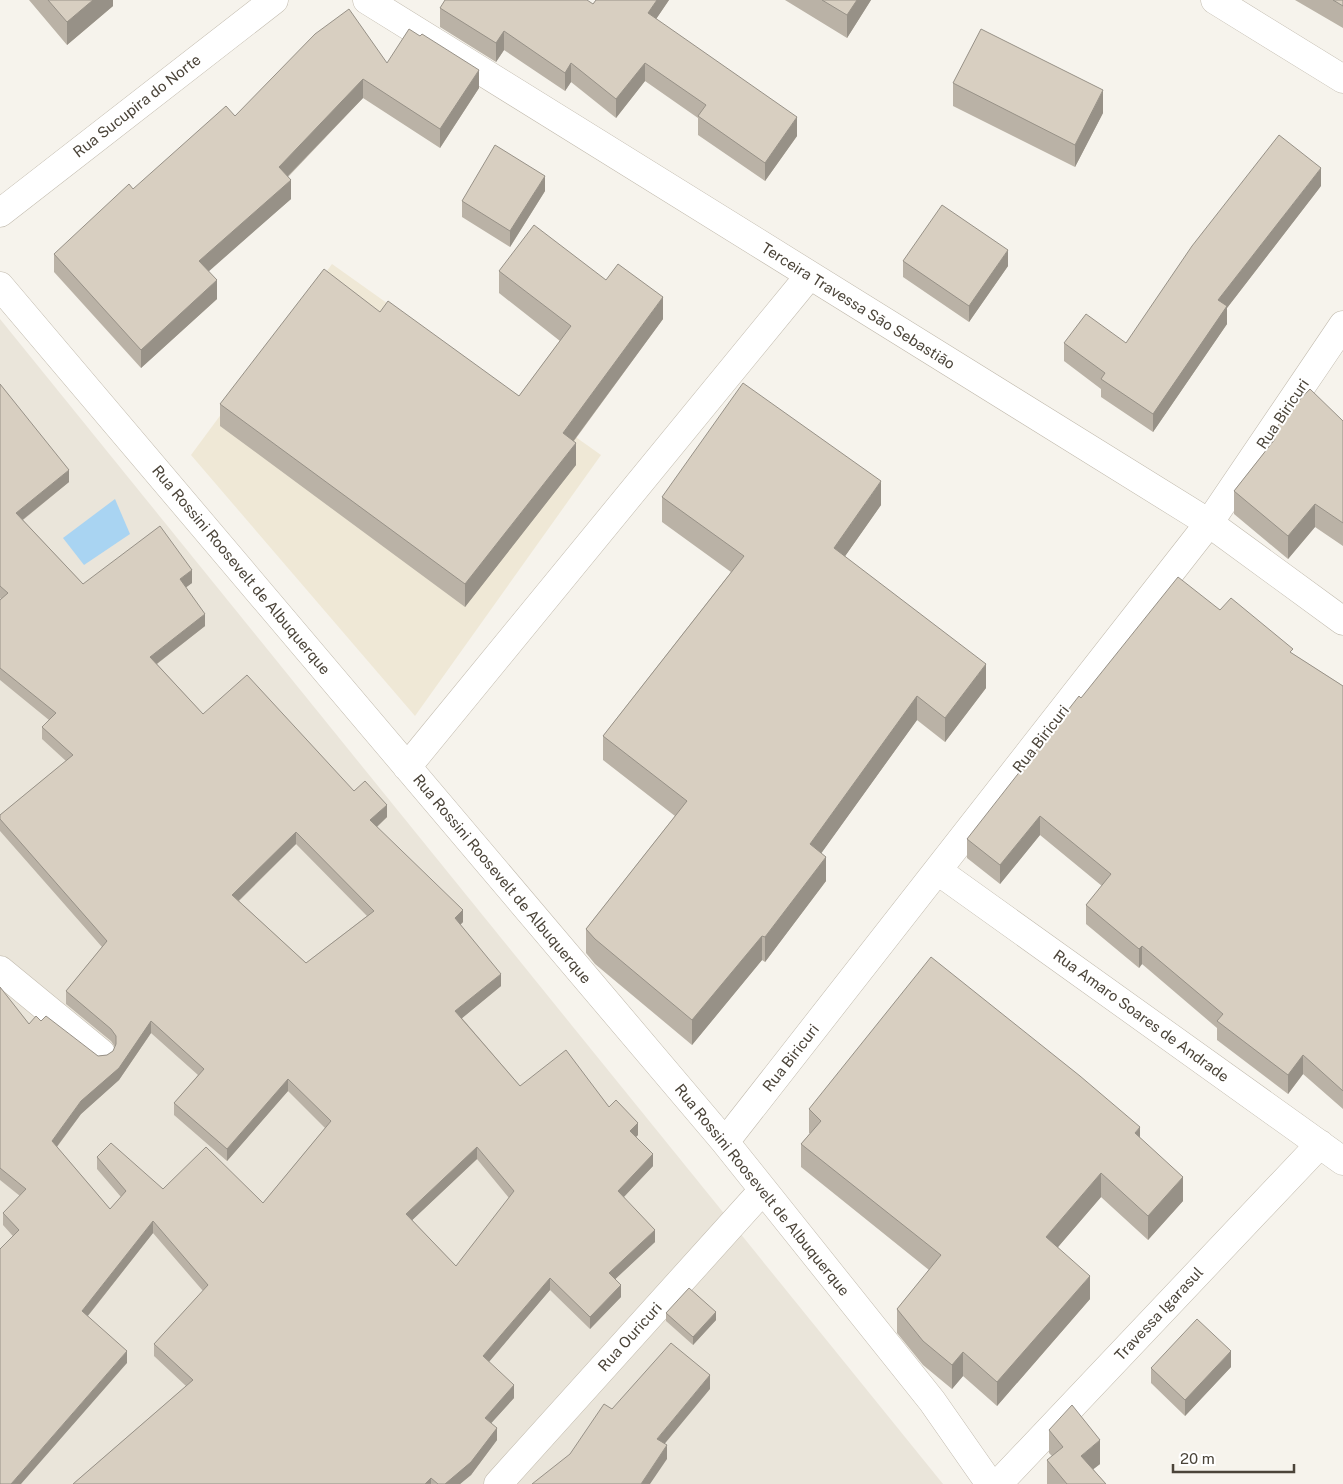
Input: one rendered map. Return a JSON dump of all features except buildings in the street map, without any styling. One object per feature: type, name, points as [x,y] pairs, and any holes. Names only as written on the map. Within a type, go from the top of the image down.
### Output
[{"type":"street","name":"Rua Sucupira do Norte","points":[[0,213],[274,0]]},
{"type":"street","name":"Terceira Travessa São Sebastião","points":[[367,0],[1209,523],[1343,621]]},
{"type":"street","points":[[1215,0],[1343,79]]},
{"type":"street","points":[[407,767],[809,276]]},
{"type":"street","name":"Rua Rossini Roosevelt de Albuquerque","points":[[0,286],[725,1142],[932,1402],[990,1484]]},
{"type":"street","name":"Rua Biricuri","points":[[725,1142],[1209,523],[1343,325]]},
{"type":"street","name":"Rua Amaro Soares de Andrade","points":[[938,871],[1343,1161]]},
{"type":"street","points":[[0,970],[101,1053]]},
{"type":"street","name":"Travessa Igarasul","points":[[998,1484],[1320,1144]]},
{"type":"street","name":"Rua Ouricuri","points":[[498,1484],[763,1190]]},
{"type":"shaded area","points":[[332,264],[601,455],[415,716],[191,455]]},
{"type":"shaded area","points":[[0,319],[943,1484],[0,1484]]},
{"type":"water","points":[[115,499],[130,534],[84,565],[63,538]]}]
